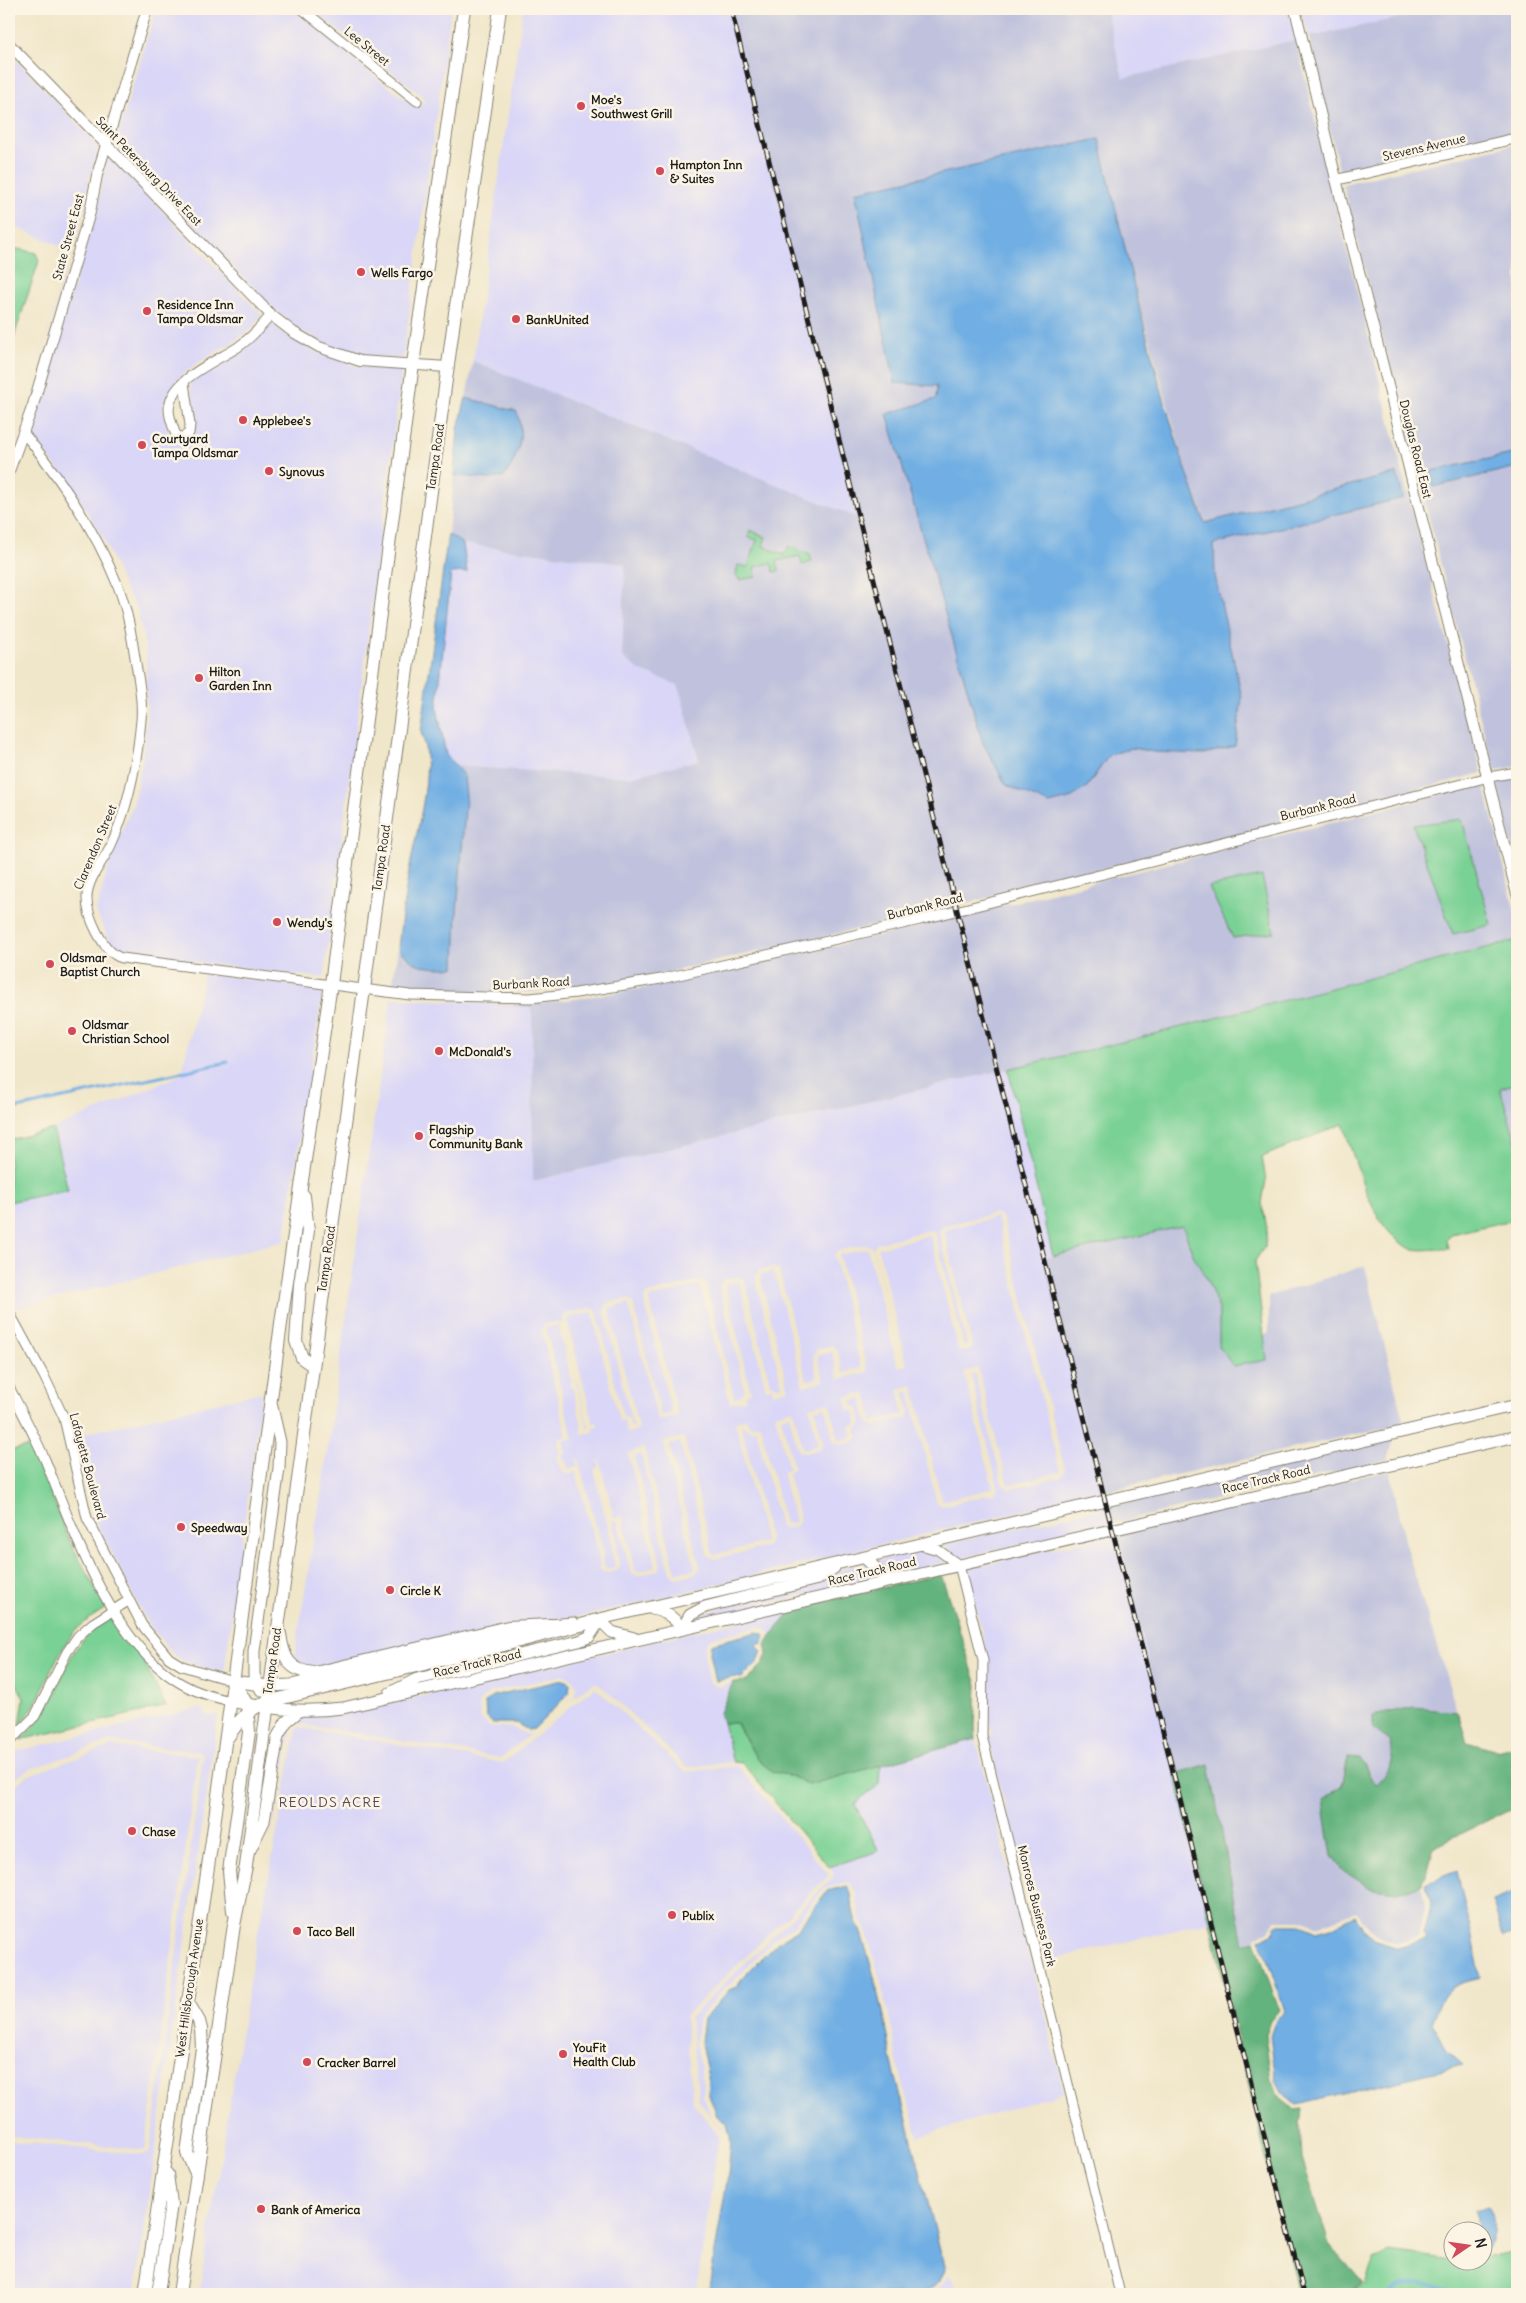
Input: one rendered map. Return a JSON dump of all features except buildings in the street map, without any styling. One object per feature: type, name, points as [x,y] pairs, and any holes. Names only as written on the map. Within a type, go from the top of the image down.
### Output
[{"type":"main road","points":[[261,1700],[233,1681],[302,1176],[331,984],[413,364],[464,9]]},
{"type":"main road","name":"Tampa Road","points":[[261,1700],[278,1619],[447,367],[499,10]]},
{"type":"main road","points":[[302,1176],[308,1231],[300,1284],[296,1341],[302,1358],[312,1365]]},
{"type":"main road","points":[[179,2294],[234,1925],[247,1856],[261,1700],[254,1675],[254,1652],[280,1442],[271,1400]]},
{"type":"main road","name":"Race Track Road","points":[[230,1701],[261,1700],[280,1687],[301,1684],[550,1626],[600,1620],[1517,1405]]},
{"type":"main road","name":"Race Track Road","points":[[233,1681],[261,1700],[298,1712],[343,1708],[1517,1436]]},
{"type":"main road","points":[[865,1558],[890,1581]]},
{"type":"main road","points":[[648,1608],[662,1611],[674,1618],[682,1629],[690,1615],[704,1607],[818,1579],[841,1563]]},
{"type":"main road","points":[[278,1619],[282,1650],[286,1659],[296,1669],[310,1672],[508,1627],[550,1626]]},
{"type":"main road","points":[[225,1741],[239,1719],[261,1700],[504,1645],[600,1620]]},
{"type":"main road","points":[[600,1620],[612,1632],[639,1639]]},
{"type":"main road","points":[[376,1700],[417,1679],[579,1641],[589,1637],[600,1620]]},
{"type":"main road","name":"West Hillsborough Avenue","points":[[145,2294],[233,1681]]},
{"type":"main road","points":[[234,1925],[230,1871],[248,1732],[261,1700]]},
{"type":"main road","points":[[247,1856],[264,1821],[278,1736],[286,1722],[298,1712]]},
{"type":"main road","points":[[187,2002],[199,2021],[201,2029],[202,2048],[187,2153],[197,2175]]},
{"type":"main road","points":[[158,2294],[171,2204],[165,2162]]},
{"type":"street","name":"State Street East","points":[[9,471],[33,405],[90,212],[97,175],[147,9]]},
{"type":"street","name":"Lee Street","points":[[302,9],[417,100]]},
{"type":"street","name":"Douglas Road East","points":[[1295,9],[1336,180],[1489,777],[1517,894]]},
{"type":"street","name":"Saint Petersburg Drive East","points":[[9,44],[271,314],[293,332],[319,347],[360,361],[447,367]]},
{"type":"street","name":"Stevens Avenue","points":[[1336,180],[1517,138]]},
{"type":"street","points":[[184,383],[190,425],[189,434],[182,438],[176,435],[169,408],[172,398],[184,383],[199,369],[237,347],[256,332],[271,314]]},
{"type":"street","name":"Clarendon Street","points":[[23,432],[76,504],[98,542],[119,588],[130,630],[138,677],[141,718],[127,803],[86,896],[101,941],[109,952],[122,958],[331,984]]},
{"type":"street","name":"Burbank Road","points":[[331,984],[363,990],[428,996],[530,998],[661,979],[920,920],[1489,777],[1517,772]]},
{"type":"street","name":"Lafayette Boulevard","points":[[9,1312],[44,1376],[64,1418],[76,1481],[87,1518],[128,1601],[150,1636],[169,1658],[182,1666],[198,1672],[233,1681]]},
{"type":"street","points":[[9,1387],[28,1422],[45,1460],[76,1540],[114,1610],[134,1641],[165,1672],[199,1692],[230,1701]]},
{"type":"street","points":[[921,1545],[938,1550],[959,1565]]},
{"type":"street","name":"Monroes Business Park","points":[[959,1565],[983,1660],[982,1736],[1120,2294]]},
{"type":"street","points":[[9,1742],[35,1716],[67,1652],[78,1636],[93,1623],[128,1601]]},
{"type":"shaded area","points":[[156,9],[293,9],[378,79],[418,108],[426,99],[311,9],[451,9],[403,358],[361,356],[322,342],[297,328],[275,310],[115,145]]},
{"type":"shaded area","points":[[523,9],[731,9],[856,518],[473,361]]},
{"type":"shaded area","points":[[731,9],[1106,9],[1123,78],[1296,40],[1406,486],[1482,773],[919,915],[660,974],[575,988],[530,992],[474,992],[392,988],[398,948],[406,959],[455,967],[457,912],[454,766],[630,777],[699,760],[678,685],[641,671],[622,657],[625,564],[463,544],[448,534],[454,475],[489,479],[520,445],[510,408],[479,403],[466,398],[473,361],[856,517]],"holes":[[[1098,139],[1141,310],[1188,476],[1206,523],[1397,473],[1403,497],[1214,544],[1215,576],[1242,698],[1235,745],[1204,754],[1154,752],[1132,748],[1109,755],[1087,787],[887,414],[937,399],[937,386]]]},
{"type":"shaded area","points":[[1106,9],[1288,9],[1296,40],[1123,78]]},
{"type":"shaded area","points":[[1301,9],[1440,9],[1309,37]]},
{"type":"shaded area","points":[[1440,9],[1517,9],[1517,133],[1340,173],[1309,37]]},
{"type":"shaded area","points":[[9,52],[99,147],[90,175],[84,211],[20,425],[71,251],[9,224]]},
{"type":"shaded area","points":[[1517,144],[1517,453],[1431,471],[1434,487],[1517,467],[1517,766],[1494,771],[1343,184]]},
{"type":"shaded area","points":[[109,156],[262,315],[251,329],[234,342],[196,364],[177,379],[177,382],[166,397],[163,409],[170,437],[173,440],[185,442],[195,434],[196,424],[190,384],[194,379],[241,351],[260,336],[271,323],[289,337],[316,352],[357,366],[402,369],[324,978],[123,953],[110,943],[96,911],[111,857],[133,805],[142,762],[147,719],[146,650],[137,608],[125,589],[104,540],[81,501],[30,431],[96,213]]},
{"type":"shaded area","points":[[463,544],[625,564],[622,657],[641,671],[678,685],[699,760],[630,777],[454,766],[446,755],[437,708],[451,572],[467,572]]},
{"type":"shaded area","points":[[1517,778],[1517,867],[1496,781]]},
{"type":"shaded area","points":[[1484,784],[1517,920],[1517,952],[1513,941],[1135,1039],[533,1181],[532,1008],[487,1003],[530,1004],[576,999],[662,985],[921,926]],"holes":[[[1462,819],[1491,925],[1453,934],[1413,825]]]},
{"type":"shaded area","points":[[204,974],[323,989],[284,1241],[14,1309],[9,1295],[9,1202],[68,1190],[53,1129],[181,1075]]},
{"type":"shaded area","points":[[391,998],[487,1003],[532,1008],[534,1181],[1008,1069],[1053,1256],[1044,1258],[1101,1492],[589,1615],[554,1619],[315,1667],[300,1664],[294,1658],[323,1482]],"holes":[[[995,1213],[1002,1216],[1065,1471],[1061,1477],[1009,1489],[1003,1486],[975,1374],[971,1375],[998,1487],[995,1493],[943,1506],[937,1503],[909,1391],[904,1392],[910,1413],[906,1418],[875,1426],[868,1423],[862,1398],[851,1401],[859,1409],[862,1423],[856,1429],[858,1436],[854,1442],[840,1445],[834,1442],[825,1407],[815,1410],[823,1444],[819,1450],[804,1453],[798,1450],[789,1415],[781,1417],[794,1468],[788,1474],[800,1521],[796,1526],[786,1529],[780,1526],[756,1429],[750,1430],[744,1427],[743,1424],[741,1425],[770,1541],[766,1547],[714,1559],[708,1556],[680,1442],[669,1445],[700,1567],[696,1573],[677,1578],[671,1575],[641,1454],[634,1456],[661,1565],[657,1571],[637,1576],[631,1573],[618,1522],[612,1520],[620,1565],[616,1571],[607,1573],[600,1570],[598,1553],[576,1472],[569,1474],[562,1470],[557,1457],[560,1452],[558,1443],[562,1437],[567,1436],[541,1330],[545,1324],[556,1321],[563,1324],[572,1359],[562,1320],[566,1314],[591,1308],[597,1311],[623,1416],[629,1419],[631,1427],[633,1427],[604,1309],[608,1303],[627,1299],[633,1302],[661,1416],[672,1413],[644,1299],[647,1294],[699,1281],[706,1284],[734,1398],[740,1396],[745,1390],[719,1286],[723,1280],[738,1276],[745,1280],[770,1383],[777,1387],[782,1386],[755,1276],[759,1270],[773,1267],[779,1270],[807,1381],[817,1378],[813,1355],[817,1349],[832,1345],[837,1348],[843,1373],[861,1368],[834,1256],[838,1251],[866,1244],[872,1247],[895,1337],[873,1249],[877,1243],[929,1230],[935,1233],[964,1346],[967,1345],[939,1232],[943,1226]]]},
{"type":"shaded area","points":[[1517,1083],[1517,1146],[1500,1087]]},
{"type":"shaded area","points":[[997,1217],[1060,1472],[1008,1485],[978,1368],[964,1372],[993,1488],[942,1501],[913,1385],[898,1389],[904,1414],[873,1422],[866,1392],[845,1397],[849,1411],[854,1410],[857,1424],[850,1426],[853,1437],[839,1441],[829,1402],[809,1407],[818,1445],[803,1449],[793,1409],[775,1414],[789,1470],[782,1472],[795,1522],[785,1524],[760,1424],[749,1426],[747,1418],[735,1421],[765,1542],[713,1555],[684,1437],[663,1441],[695,1569],[676,1573],[644,1448],[628,1453],[656,1567],[636,1572],[622,1516],[614,1518],[600,1460],[598,1460],[599,1467],[594,1469],[613,1548],[611,1549],[615,1567],[605,1569],[602,1557],[604,1556],[578,1458],[576,1459],[578,1466],[568,1469],[566,1460],[563,1460],[562,1455],[566,1454],[563,1441],[573,1438],[546,1328],[558,1325],[572,1382],[570,1383],[571,1388],[573,1388],[582,1426],[580,1427],[582,1435],[594,1432],[593,1427],[598,1426],[597,1422],[593,1423],[567,1318],[592,1312],[619,1421],[624,1420],[627,1433],[639,1430],[609,1308],[628,1303],[658,1421],[678,1416],[649,1298],[700,1285],[730,1403],[746,1400],[745,1395],[751,1393],[725,1284],[739,1281],[766,1389],[772,1388],[773,1393],[788,1389],[760,1275],[774,1271],[803,1386],[824,1381],[817,1355],[832,1352],[839,1379],[868,1372],[839,1255],[867,1248],[898,1367],[907,1365],[878,1248],[930,1235],[959,1352],[973,1349],[944,1230]]},
{"type":"shaded area","points":[[1183,1226],[1194,1257],[1207,1279],[1219,1309],[1219,1346],[1266,1359],[1264,1335],[1269,1332],[1269,1296],[1365,1266],[1403,1419],[1401,1424],[1101,1492],[1043,1258]]},
{"type":"shaded area","points":[[577,1380],[588,1424],[590,1425],[588,1429],[578,1387],[576,1385]]},
{"type":"shaded area","points":[[262,1392],[224,1673],[185,1662],[173,1654],[147,1622],[93,1516],[74,1436]]},
{"type":"shaded area","points":[[1394,1439],[1388,1460],[1114,1523],[1107,1507]]},
{"type":"shaded area","points":[[1390,1470],[1407,1550],[1457,1711],[1414,1707],[1374,1716],[1373,1729],[1390,1741],[1393,1753],[1392,1767],[1375,1785],[1360,1758],[1348,1757],[1342,1786],[1397,1892],[1421,1884],[1425,1903],[1418,1937],[1398,1943],[1377,1936],[1355,1912],[1317,1927],[1302,1920],[1275,1920],[1269,1931],[1257,1935],[1255,1940],[1243,1944],[1209,1764],[1175,1774],[1118,1533]]},
{"type":"shaded area","points":[[1107,1507],[1114,1523],[961,1558],[942,1545]]},
{"type":"shaded area","points":[[1118,1533],[1210,1922],[1044,1961],[988,1736],[993,1734],[988,1717],[989,1660],[966,1569]]},
{"type":"shaded area","points":[[920,1550],[935,1555],[947,1562],[692,1621],[706,1612],[819,1584],[844,1568]]},
{"type":"shaded area","points":[[795,1608],[770,1637],[770,1633],[766,1628],[757,1627],[712,1638],[707,1642],[704,1654],[710,1682],[719,1687],[733,1682],[720,1713],[733,1762],[687,1767],[598,1683],[592,1683],[568,1702],[575,1695],[576,1685],[573,1679],[564,1675],[491,1692],[483,1697],[479,1703],[480,1717],[488,1726],[513,1728],[529,1735],[501,1758],[295,1723],[292,1726],[270,1840],[284,1737],[291,1725],[299,1718],[373,1708]]},
{"type":"shaded area","points":[[595,1687],[685,1772],[738,1766],[829,1875],[685,2016],[693,2103],[719,2136],[696,2294],[199,2294],[253,1959],[297,1727],[503,1763]]},
{"type":"shaded area","points":[[200,1708],[209,1716],[218,1715],[135,2294],[9,2294],[9,2141],[144,2155],[150,2152],[203,1755],[199,1752],[110,1741],[25,1771],[9,1784],[9,1753]]},
{"type":"shaded area","points":[[976,1739],[1064,2092],[918,2137],[896,2057],[894,2037],[881,1983],[865,1927],[859,1916],[857,1893],[850,1883],[846,1882],[823,1889],[793,1927],[774,1939],[731,1984],[725,1987],[699,2018],[695,2043],[704,2084],[703,2095],[712,2117],[699,2101],[690,2017],[832,1878],[834,1874],[829,1867],[878,1851],[855,1805],[880,1784],[881,1765]]},
{"type":"shaded area","points":[[111,1746],[198,1756],[145,2150],[9,2136],[9,1789],[27,1776]]},
{"type":"shaded area","points":[[713,2119],[722,2127],[724,2133]]},
{"type":"shaded area","points":[[949,2273],[959,2294],[929,2294],[942,2285]]},
{"type":"green space","points":[[9,247],[36,253],[39,261],[9,352]]},
{"type":"green space","points":[[750,530],[766,537],[763,546],[784,555],[789,546],[810,555],[812,562],[802,565],[800,556],[777,561],[779,571],[774,572],[771,563],[754,567],[756,577],[740,580],[736,575],[738,565],[748,567],[757,540],[748,537]]},
{"type":"green space","points":[[1462,819],[1491,925],[1453,934],[1413,825]]},
{"type":"green space","points":[[1262,876],[1274,932],[1233,938],[1209,887]]},
{"type":"green space","points":[[1513,941],[1517,952],[1517,1083],[1500,1088],[1517,1146],[1517,1219],[1451,1234],[1447,1240],[1449,1249],[1414,1249],[1396,1239],[1385,1227],[1375,1211],[1360,1175],[1343,1124],[1262,1157],[1266,1180],[1262,1203],[1267,1228],[1265,1246],[1255,1261],[1267,1360],[1233,1366],[1219,1346],[1219,1309],[1207,1279],[1194,1257],[1183,1226],[1053,1256],[1008,1069],[1135,1039]]},
{"type":"green space","points":[[53,1129],[68,1190],[9,1202],[9,1140]]},
{"type":"green space","points":[[32,1446],[70,1542],[106,1608],[84,1623],[72,1635],[58,1657],[35,1703],[20,1725],[24,1698],[9,1670],[9,1451]]},
{"type":"green space","points":[[941,1574],[977,1685],[976,1739],[808,1785],[792,1776],[773,1772],[757,1759],[737,1723],[723,1723],[720,1713],[733,1682],[747,1681],[762,1665],[767,1655],[766,1646],[770,1637],[795,1608]]},
{"type":"green space","points":[[112,1618],[144,1662],[166,1706],[20,1740],[32,1729],[47,1709],[79,1644],[93,1630]]},
{"type":"green space","points":[[1414,1707],[1457,1711],[1467,1742],[1497,1751],[1517,1746],[1517,1806],[1433,1847],[1425,1878],[1421,1884],[1397,1892],[1372,1889],[1342,1870],[1332,1856],[1323,1800],[1342,1786],[1348,1757],[1360,1758],[1375,1785],[1391,1766],[1392,1749],[1390,1741],[1373,1729],[1373,1716]]},
{"type":"green space","points":[[723,1723],[736,1723],[757,1759],[773,1772],[792,1776],[808,1785],[881,1765],[880,1784],[855,1805],[879,1851],[829,1867],[742,1763],[733,1762]]},
{"type":"green space","points":[[1209,1764],[1243,1944],[1255,1940],[1279,2010],[1270,2021],[1265,2035],[1271,2080],[1279,2097],[1295,2110],[1302,2109],[1300,2126],[1302,2158],[1329,2244],[1363,2283],[1345,2294],[1298,2294],[1175,1774]]},
{"type":"green space","points":[[1517,2248],[1517,2294],[1345,2294],[1365,2284],[1374,2259],[1391,2252],[1444,2260],[1444,2270],[1494,2270],[1494,2256],[1516,2251]]},
{"type":"water","points":[[1099,139],[1159,381],[1188,476],[1205,523],[1397,473],[1403,498],[1214,544],[1215,576],[1242,698],[1235,746],[1204,754],[1154,752],[1132,748],[1109,755],[1087,787],[1069,799],[1049,804],[1006,785],[983,743],[887,414],[936,399],[937,386],[895,383],[855,192]]},
{"type":"water","points":[[466,398],[516,411],[520,428],[519,445],[517,453],[504,477],[489,479],[454,475],[458,429]]},
{"type":"water","points":[[1517,453],[1517,467],[1433,487],[1431,471]]},
{"type":"water","points":[[448,534],[463,544],[467,572],[451,573],[437,708],[446,755],[464,776],[466,797],[457,912],[455,967],[438,968],[416,963],[398,948],[412,855],[426,783],[425,748],[421,732]]},
{"type":"water","points":[[757,1632],[765,1635],[763,1643],[756,1645],[762,1651],[758,1662],[742,1678],[734,1677],[716,1681],[710,1653],[711,1644]]},
{"type":"water","points":[[563,1680],[570,1683],[569,1693],[534,1729],[528,1730],[516,1723],[492,1723],[486,1716],[485,1703],[492,1696]]},
{"type":"water","points":[[1457,1871],[1481,1978],[1461,1984],[1449,1991],[1440,2002],[1432,2022],[1447,2051],[1463,2065],[1297,2105],[1284,2095],[1276,2080],[1270,2036],[1275,2022],[1285,2011],[1260,1938],[1273,1934],[1276,1925],[1301,1925],[1317,1932],[1331,1928],[1354,1916],[1374,1940],[1398,1948],[1427,1939],[1423,1934],[1431,1903],[1426,1883]]},
{"type":"water","points":[[847,1886],[852,1897],[854,1917],[870,1961],[886,2025],[891,2058],[945,2269],[939,2282],[922,2294],[708,2294],[728,2175],[731,2141],[727,2124],[717,2116],[708,2093],[709,2083],[701,2042],[704,2019],[729,1990],[736,1987],[743,1977],[778,1942],[797,1930],[827,1891]]},
{"type":"water","points":[[1517,1891],[1517,1932],[1504,1937],[1492,1901]]},
{"type":"water","points":[[1488,2206],[1493,2220],[1477,2220],[1476,2210]]},
{"type":"waterway","points":[[9,1110],[228,1062]]},
{"type":"waterway","points":[[1388,2294],[1395,2289],[1412,2284],[1439,2287],[1455,2294]]},
{"type":"railway","points":[[731,9],[1304,2294]]},
{"type":"place","name":"Moe's Southwest Grill","points":[[581,106]]},
{"type":"place","name":"Hampton Inn & Suites","points":[[660,171]]},
{"type":"place","name":"Wells Fargo","points":[[361,272]]},
{"type":"place","name":"Residence Inn Tampa Oldsmar","points":[[147,311]]},
{"type":"place","name":"BankUnited","points":[[516,319]]},
{"type":"place","name":"Applebee's","points":[[243,420]]},
{"type":"place","name":"Courtyard Tampa Oldsmar","points":[[142,445]]},
{"type":"place","name":"Synovus","points":[[269,471]]},
{"type":"place","name":"Hilton Garden Inn","points":[[199,678]]},
{"type":"place","name":"Wendy's","points":[[277,922]]},
{"type":"place","name":"Oldsmar Baptist Church","points":[[50,964]]},
{"type":"place","name":"Oldsmar Christian School","points":[[72,1031]]},
{"type":"place","name":"McDonald's","points":[[439,1051]]},
{"type":"place","name":"Flagship Community Bank","points":[[419,1136]]},
{"type":"place","name":"Speedway","points":[[181,1527]]},
{"type":"place","name":"Circle K","points":[[390,1590]]},
{"type":"place","name":"Chase","points":[[132,1831]]},
{"type":"place","name":"Publix","points":[[672,1915]]},
{"type":"place","name":"Taco Bell","points":[[297,1931]]},
{"type":"place","name":"YouFit Health Club","points":[[563,2054]]},
{"type":"place","name":"Cracker Barrel","points":[[307,2062]]},
{"type":"place","name":"Bank of America","points":[[261,2209]]},
{"type":"district","name":"REOLDS ACRE","points":[[330,1802]]}]
